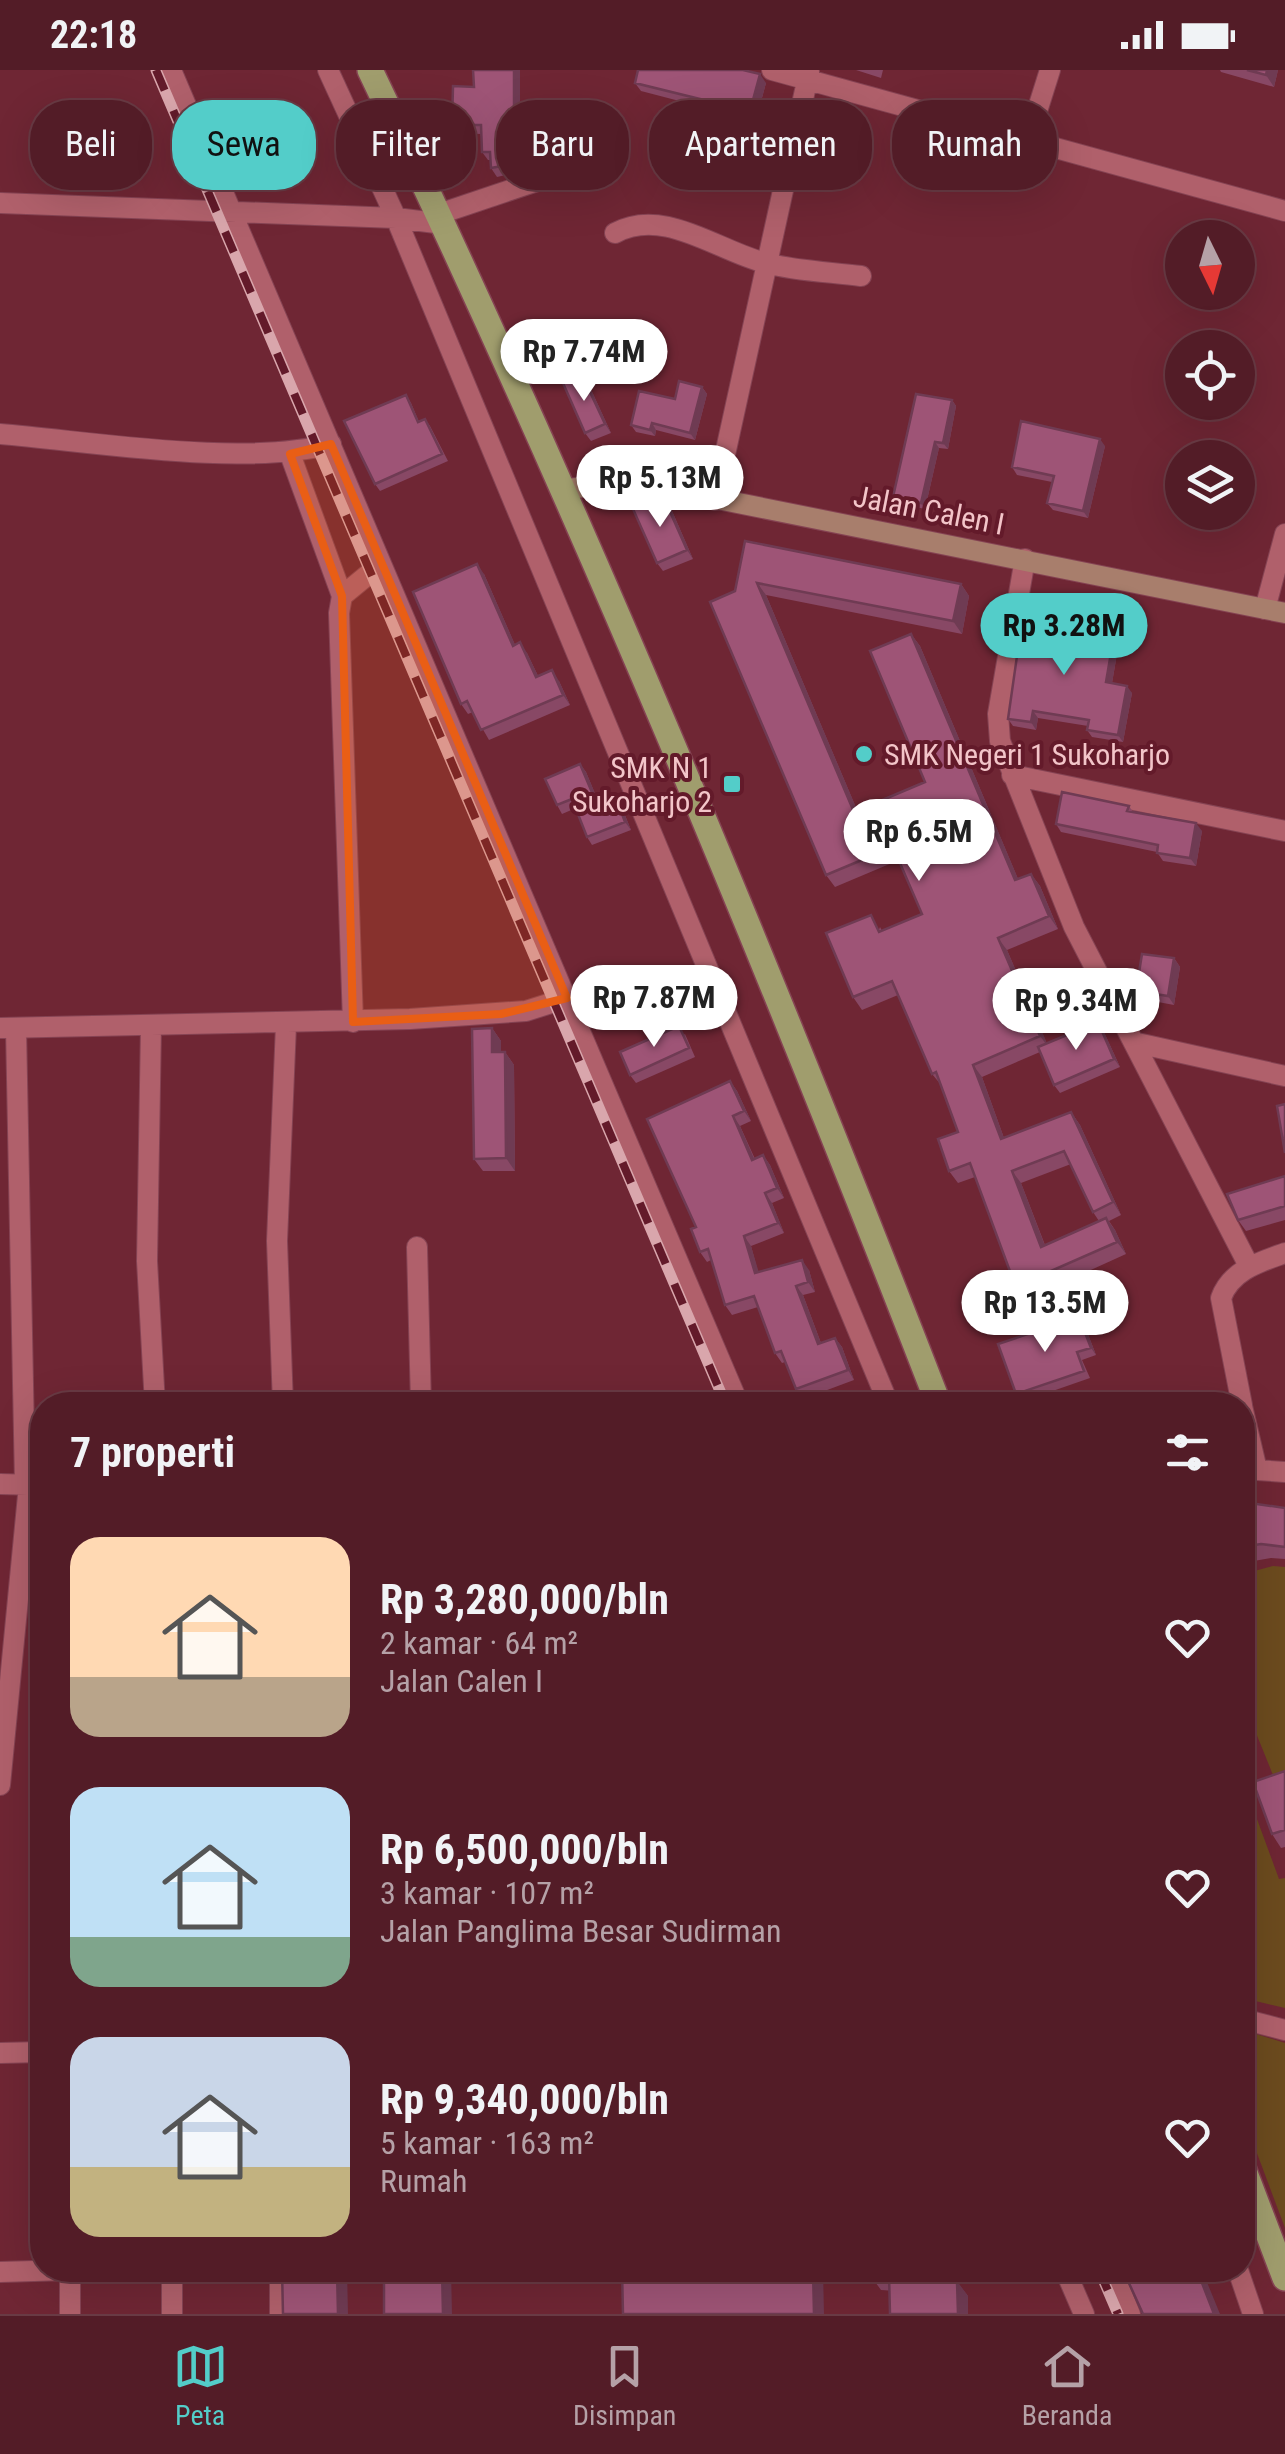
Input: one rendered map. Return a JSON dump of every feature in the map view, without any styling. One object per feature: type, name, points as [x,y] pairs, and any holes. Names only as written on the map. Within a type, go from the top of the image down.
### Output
[{"type":"main road","points":[[370,70],[561,490],[795,1034],[934,1392]]},
{"type":"main road","points":[[1255,2199],[1285,2278]]},
{"type":"street","points":[[171,70],[734,1392]]},
{"type":"street","points":[[328,70],[396,218],[884,1392]]},
{"type":"street","points":[[772,70],[808,76],[892,100]]},
{"type":"street","points":[[1041,100],[1050,70]]},
{"type":"street","points":[[715,500],[808,76]]},
{"type":"street","points":[[1057,148],[1285,212]]},
{"type":"street","points":[[0,203],[441,219],[515,190]]},
{"type":"street","points":[[615,233],[644,224],[667,226],[766,263],[861,276]]},
{"type":"street","points":[[0,434],[290,454],[331,444]]},
{"type":"street","points":[[290,454],[342,596],[339,612],[353,1022]]},
{"type":"street","name":"Jalan Calen I","points":[[561,490],[622,482],[1026,558],[1275,611]]},
{"type":"street","points":[[1275,611],[1285,534]]},
{"type":"street","points":[[1026,558],[998,714],[1000,740],[1074,928],[1138,1044],[1249,1266]]},
{"type":"street","points":[[342,596],[381,564]]},
{"type":"street","points":[[1012,774],[1285,831]]},
{"type":"street","points":[[30,1447],[8,1028],[353,1022],[502,1014],[568,998]]},
{"type":"street","points":[[283,1392],[277,1241],[286,1025]]},
{"type":"street","points":[[151,1026],[147,1261],[153,1392]]},
{"type":"street","points":[[1138,1044],[1285,1076]]},
{"type":"street","points":[[417,1247],[421,1392]]},
{"type":"street","points":[[1239,1392],[1221,1298],[1226,1284],[1249,1266],[1285,1252]]},
{"type":"street","points":[[1255,1470],[1285,1472]]},
{"type":"street","points":[[0,1484],[30,1485]]},
{"type":"street","points":[[0,1785],[30,1504]]},
{"type":"street","points":[[1255,2022],[1285,2030]]},
{"type":"street","points":[[0,2052],[30,2052]]},
{"type":"street","points":[[0,2272],[30,2271]]},
{"type":"street","points":[[69,2282],[70,2314]]},
{"type":"street","points":[[172,2282],[172,2314]]},
{"type":"street","points":[[280,2282],[280,2314]]},
{"type":"street","points":[[1070,2282],[1084,2314]]},
{"type":"street","points":[[1117,2282],[1130,2314]]},
{"type":"street","points":[[1242,2282],[1253,2314]]},
{"type":"highlighted area","points":[[331,444],[567,998],[501,1014],[353,1022],[342,596],[290,454]]},
{"type":"shaded area","points":[[1285,1567],[1285,1776],[1275,1780],[1255,1731],[1255,1571]]},
{"type":"shaded area","points":[[1255,1814],[1279,1879],[1285,1878],[1285,2008],[1255,2001]]},
{"type":"shaded area","points":[[1255,2034],[1285,2043],[1285,2228],[1255,2148]]},
{"type":"building","points":[[473,70],[514,70],[514,100],[496,100],[496,167],[491,168],[490,152],[482,152],[476,100],[453,100],[453,86],[474,87]]},
{"type":"building","points":[[638,70],[743,70],[760,74],[753,100],[704,100],[635,83]]},
{"type":"building","points":[[582,375],[605,424],[585,433],[563,383]]},
{"type":"building","points":[[679,381],[702,387],[690,433],[652,423],[650,430],[631,425],[639,391],[675,399]]},
{"type":"building","points":[[916,394],[952,400],[943,443],[935,442],[921,503],[893,497]]},
{"type":"building","points":[[406,395],[418,422],[425,419],[442,454],[375,484],[344,421]]},
{"type":"building","points":[[1021,421],[1100,439],[1083,511],[1047,503],[1054,476],[1012,467]]},
{"type":"building","points":[[663,496],[687,550],[657,563],[633,509]]},
{"type":"building","points":[[745,541],[961,584],[953,621],[757,583],[854,812],[925,782],[870,651],[911,634],[1015,880],[1031,874],[1049,916],[998,938],[1040,1036],[973,1065],[1001,1139],[1071,1112],[1113,1202],[1093,1212],[1064,1151],[1012,1171],[1041,1247],[1106,1218],[1117,1242],[1051,1271],[1054,1279],[1018,1293],[970,1163],[949,1171],[938,1139],[958,1132],[936,1072],[932,1074],[892,981],[853,997],[826,933],[871,915],[879,932],[922,914],[893,847],[826,875],[710,602],[735,591]]},
{"type":"building","points":[[477,564],[513,646],[520,642],[536,677],[552,670],[563,695],[481,730],[467,701],[461,704],[413,592]]},
{"type":"building","points":[[1024,607],[1052,612],[1048,633],[1112,647],[1106,682],[1127,686],[1118,735],[1087,730],[1089,720],[1033,711],[1031,722],[1008,719]]},
{"type":"building","points":[[580,764],[596,802],[615,795],[625,822],[587,837],[572,799],[557,805],[545,779]]},
{"type":"building","points":[[1062,792],[1129,806],[1127,811],[1196,823],[1190,858],[1157,853],[1158,845],[1056,824]]},
{"type":"building","points":[[1142,954],[1174,958],[1168,996],[1136,991]]},
{"type":"building","points":[[1098,1022],[1114,1059],[1054,1085],[1038,1047]]},
{"type":"building","points":[[679,1026],[689,1048],[630,1075],[620,1052]]},
{"type":"building","points":[[492,1028],[492,1052],[505,1052],[506,1158],[474,1159],[472,1029]]},
{"type":"building","points":[[730,1081],[744,1111],[733,1116],[752,1160],[763,1155],[777,1188],[765,1193],[778,1223],[744,1236],[755,1273],[802,1260],[808,1282],[796,1286],[818,1344],[835,1338],[848,1370],[796,1389],[781,1351],[775,1353],[754,1296],[725,1305],[708,1249],[700,1252],[691,1229],[696,1227],[647,1119]]},
{"type":"building","points":[[1285,1104],[1285,1153],[1277,1106]]},
{"type":"building","points":[[1285,1176],[1285,1206],[1238,1220],[1227,1194]]},
{"type":"building","points":[[1079,1317],[1091,1348],[1077,1352],[1084,1371],[1015,1392],[998,1344]]},
{"type":"building","points":[[1255,1504],[1285,1508],[1285,1547],[1255,1545]]},
{"type":"building","points":[[1285,1771],[1285,1830],[1272,1834],[1255,1781]]},
{"type":"building","points":[[282,2282],[337,2282],[338,2314],[283,2314]]},
{"type":"building","points":[[384,2282],[442,2282],[443,2314],[384,2314]]},
{"type":"building","points":[[622,2282],[813,2282],[814,2314],[623,2314]]},
{"type":"building","points":[[889,2282],[957,2282],[958,2314],[890,2314]]},
{"type":"building","points":[[1128,2282],[1202,2282],[1214,2314],[1143,2314]]},
{"type":"railway","points":[[156,70],[720,1392]]},
{"type":"railway","points":[[1104,2282],[1118,2314]]},
{"type":"place","name":"SMK Negeri 1 Sukoharjo","points":[[864,754]]},
{"type":"place","name":"SMK N 1 Sukoharjo 2","points":[[732,784]]}]
